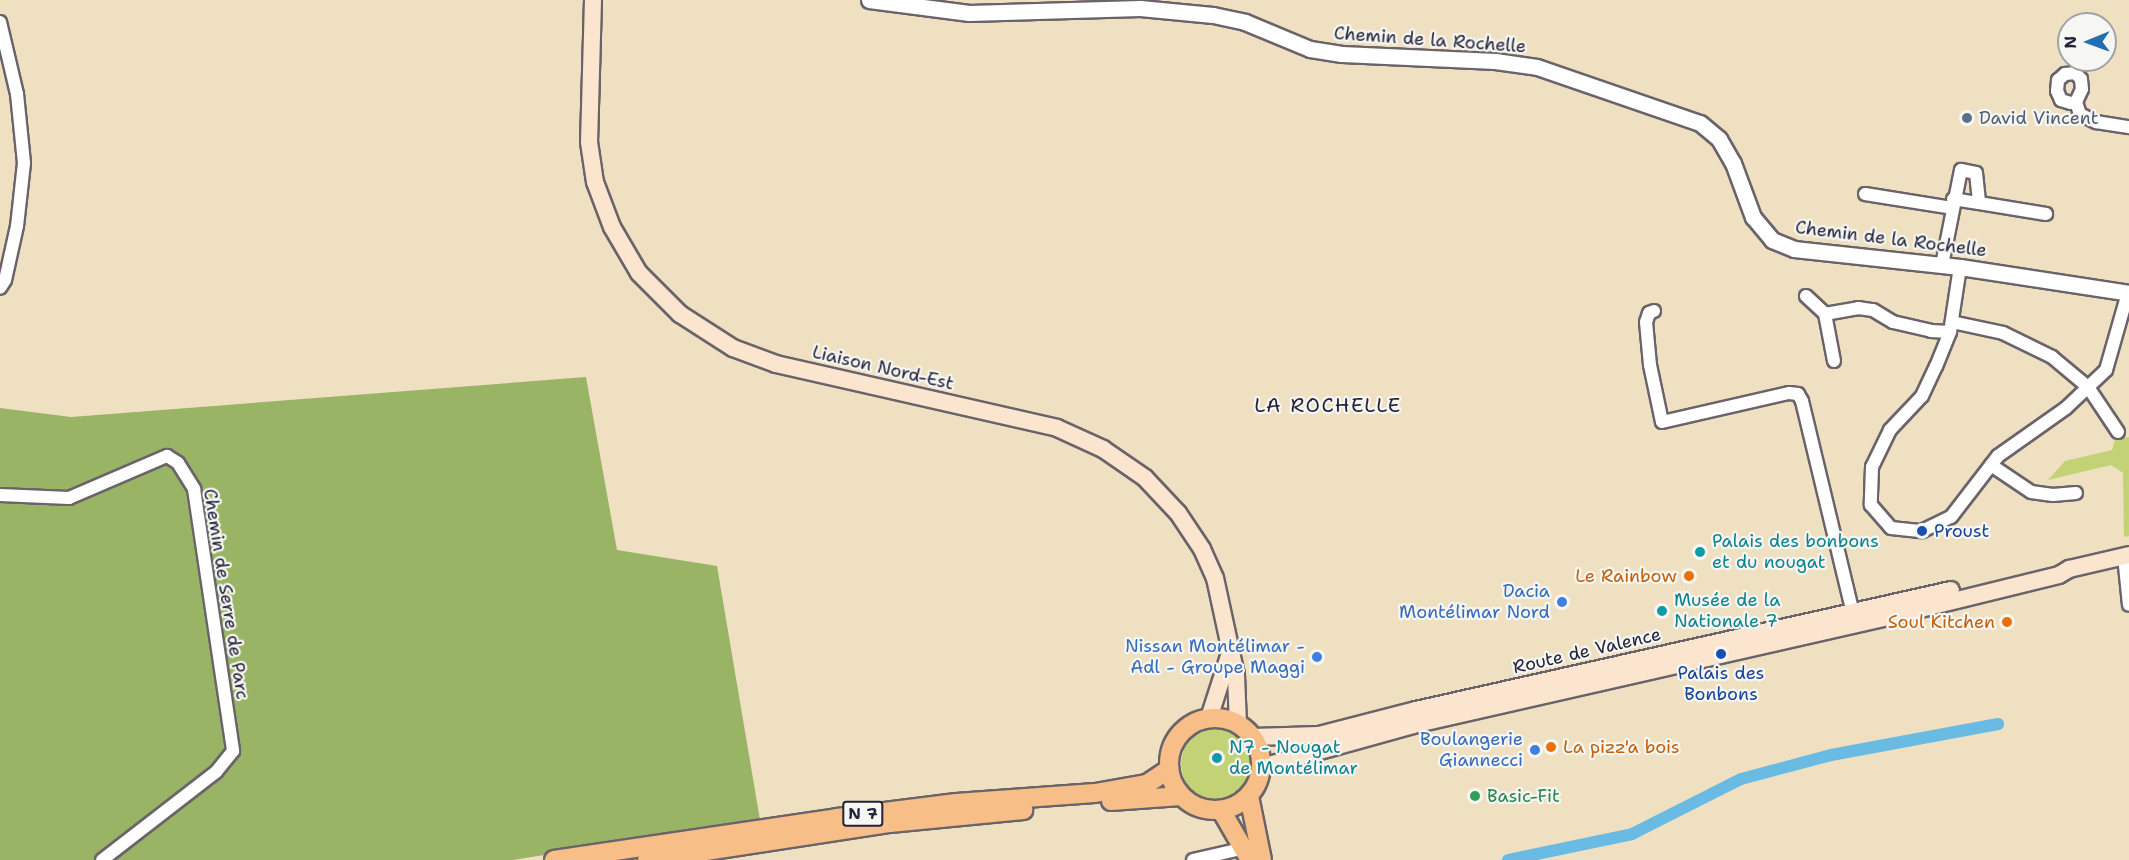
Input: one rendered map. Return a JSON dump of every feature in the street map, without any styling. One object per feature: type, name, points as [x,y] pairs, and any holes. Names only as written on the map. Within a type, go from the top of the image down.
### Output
[{"type":"main road","name":"Liaison Nord-Est","points":[[593,0],[589,142],[595,182],[612,227],[639,273],[680,314],[733,348],[776,364],[1057,428],[1103,449],[1145,478],[1178,513],[1202,549],[1215,578],[1236,675],[1238,724]]},
{"type":"main road","name":"Route de Valence","points":[[1253,737],[1318,735],[1416,710],[1852,610],[2126,556]]},
{"type":"main road","name":"Route de Valence","points":[[1262,767],[1392,730],[1984,594],[2059,575],[2069,569]]},
{"type":"main road","points":[[1209,718],[1231,650]]},
{"type":"main road","points":[[1224,718],[1238,724],[1253,737],[1260,752],[1262,767],[1256,788],[1249,796],[1231,808],[1221,810],[1197,807],[1180,796],[1169,769],[1169,757],[1179,735],[1197,721],[1224,718]]},
{"type":"main road","name":"N 7","points":[[554,860],[837,818],[956,803],[1105,791],[1147,784],[1169,769]]},
{"type":"main road","name":"N 7","points":[[647,860],[890,824],[1180,796]]},
{"type":"main road","points":[[1249,796],[1262,860]]},
{"type":"main road","points":[[1221,810],[1247,854]]},
{"type":"street","name":"Chemin de la Rochelle","points":[[869,0],[969,13],[1140,8],[1213,15],[1245,22],[1310,49],[1342,54],[1495,61],[1537,67],[1701,123],[1719,139],[1733,163],[1754,217],[1772,240],[1794,249],[1960,267],[2128,293]]},
{"type":"street","points":[[0,22],[17,94],[24,163],[17,226],[0,288]]},
{"type":"street","points":[[2076,102],[2061,100],[2056,91],[2058,80],[2065,74],[2075,73],[2081,79],[2082,89],[2076,102],[2080,114],[2096,122],[2129,128]]},
{"type":"street","points":[[1941,265],[1952,204],[1961,170],[1976,172],[1979,203]]},
{"type":"street","points":[[1865,194],[1952,204],[1979,203],[2046,214]]},
{"type":"street","points":[[1960,267],[1951,327],[1922,396],[1890,430],[1872,467],[1871,505],[1891,528],[1922,531],[1951,517],[1998,456],[2066,408],[2106,370],[2128,293]]},
{"type":"street","points":[[1806,296],[1825,314],[1834,361]]},
{"type":"street","points":[[1825,314],[1858,308],[1873,310],[1893,322],[1931,331],[1951,327],[2003,333],[2052,357],[2088,387],[2118,432]]},
{"type":"street","points":[[1654,310],[1649,313],[1646,322],[1650,365],[1662,422],[1789,393],[1798,394],[1802,401],[1852,610]]},
{"type":"street","points":[[2115,339],[2129,342]]},
{"type":"street","name":"Chemin de Serre de Parc","points":[[0,495],[69,498],[167,456],[178,463],[194,489],[233,751],[216,772],[102,860]]},
{"type":"street","points":[[1991,465],[2031,492],[2053,495],[2076,493]]},
{"type":"street","points":[[2126,556],[2129,605]]},
{"type":"street","points":[[1193,860],[1247,854]]},
{"type":"green space","points":[[586,377],[617,550],[717,566],[760,820],[513,860],[0,860],[0,408],[71,417]]},
{"type":"green space","points":[[2129,437],[2129,536],[2124,537],[2123,473],[2111,465],[2048,480],[2065,461],[2112,450],[2115,440]]},
{"type":"green space","points":[[1216,729],[1229,732],[1241,739],[1248,751],[1251,764],[1248,777],[1241,789],[1229,796],[1216,799],[1203,796],[1191,789],[1184,777],[1181,764],[1184,751],[1191,739],[1203,732]]},
{"type":"waterway","points":[[1508,860],[1632,834],[1741,779],[1831,755],[1998,724]]},
{"type":"place","name":"David Vincent","points":[[1967,118]]},
{"type":"place","name":"Proust","points":[[1922,531]]},
{"type":"place","name":"Palais des bonbons et du nougat","points":[[1700,552]]},
{"type":"place","name":"Le Rainbow","points":[[1689,576]]},
{"type":"place","name":"Dacia Montélimar Nord","points":[[1562,602]]},
{"type":"place","name":"Musée de la Nationale 7","points":[[1662,611]]},
{"type":"place","name":"Soul Kitchen","points":[[2007,622]]},
{"type":"place","name":"Palais des Bonbons","points":[[1721,654]]},
{"type":"place","name":"Nissan Montélimar - Adl - Groupe Maggi","points":[[1317,657]]},
{"type":"place","name":"La pizz'a bois","points":[[1551,747]]},
{"type":"place","name":"Boulangerie Giannecci","points":[[1535,750]]},
{"type":"place","name":"N7 - Nougat de Montélimar","points":[[1217,758]]},
{"type":"place","name":"Basic-Fit","points":[[1475,796]]},
{"type":"district","name":"LA ROCHELLE","points":[[1328,405]]}]
